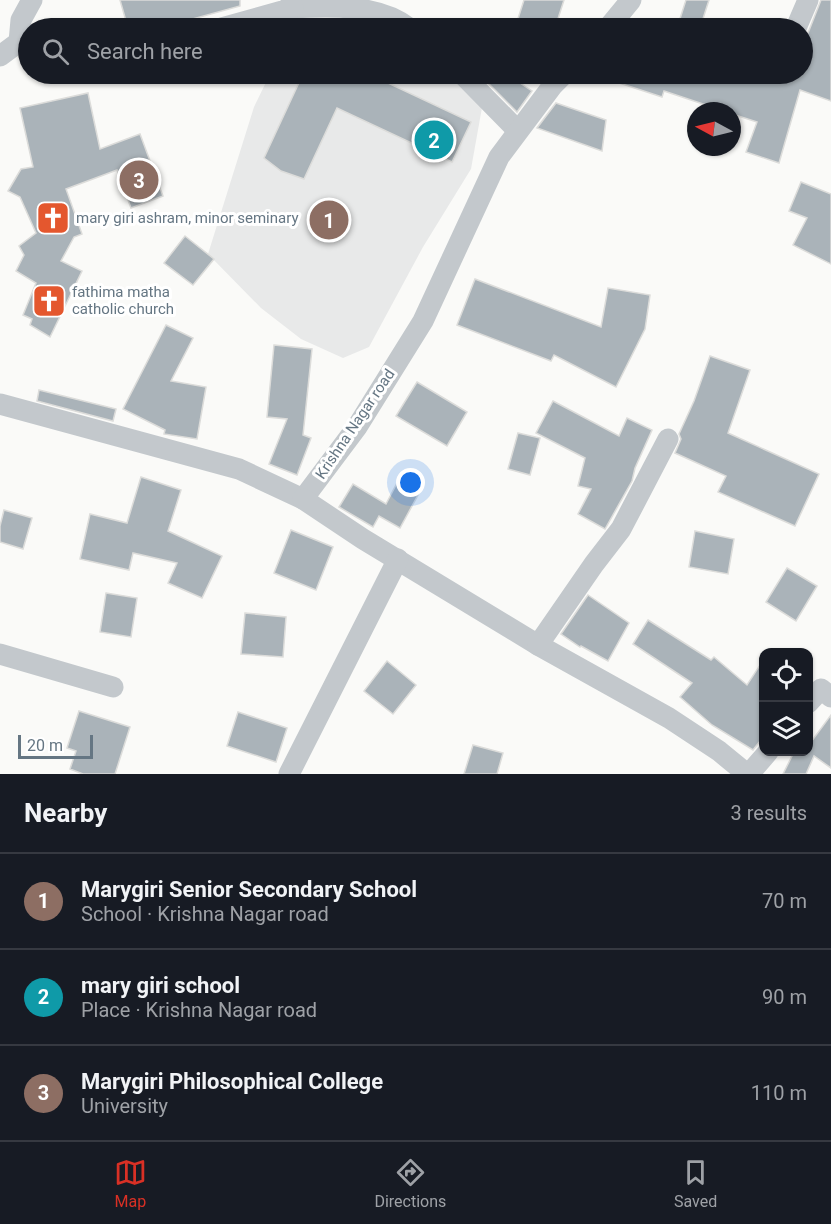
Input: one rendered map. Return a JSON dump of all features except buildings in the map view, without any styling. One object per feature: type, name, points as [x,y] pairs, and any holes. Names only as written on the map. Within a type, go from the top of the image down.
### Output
[{"type":"street","points":[[22,18],[32,0]]},
{"type":"street","points":[[616,18],[631,0]]},
{"type":"street","points":[[800,18],[808,0]]},
{"type":"street","points":[[251,18],[292,4],[364,10],[386,18]]},
{"type":"street","points":[[0,56],[18,46]]},
{"type":"street","points":[[472,84],[518,130]]},
{"type":"street","name":"Krishna Nagar road","points":[[303,499],[357,427],[423,321],[499,157],[556,84]]},
{"type":"street","points":[[0,404],[239,470],[303,499],[363,539],[538,645],[669,718],[719,751],[748,774],[764,756]]},
{"type":"street","points":[[538,645],[594,564],[621,530],[668,439]]},
{"type":"street","points":[[289,774],[398,559]]},
{"type":"street","points":[[0,654],[113,687]]},
{"type":"street","points":[[809,702],[821,689],[831,697]]},
{"type":"shaded area","points":[[265,84],[460,84],[483,102],[471,169],[423,247],[369,347],[343,358],[301,339],[261,308],[208,254],[254,107]]},
{"type":"place","name":"mary giri school","points":[[434,140]]},
{"type":"place","name":"Marygiri Philosophical College","points":[[139,180]]},
{"type":"place","name":"mary giri ashram, minor seminary","points":[[53,218]]},
{"type":"place","name":"Marygiri Senior Secondary School","points":[[329,220]]},
{"type":"place","name":"fathima matha catholic church","points":[[49,301]]}]
